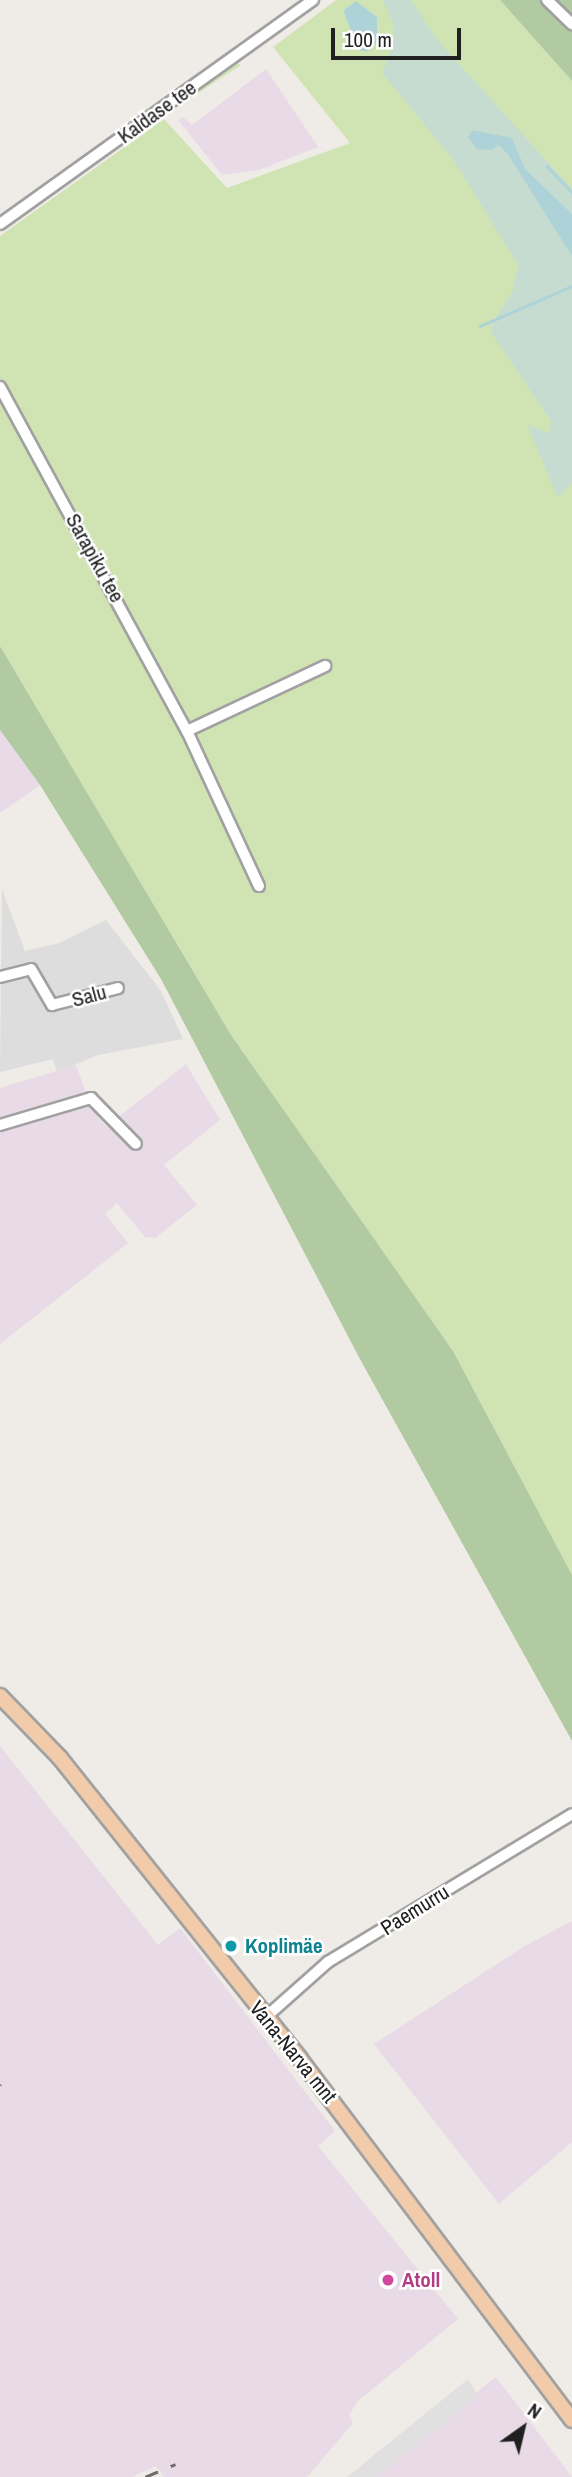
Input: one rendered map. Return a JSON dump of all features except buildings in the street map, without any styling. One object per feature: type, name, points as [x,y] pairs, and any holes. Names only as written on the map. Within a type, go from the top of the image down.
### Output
[{"type":"main road","name":"Vana-Narva mnt","points":[[0,1696],[60,1758],[266,2017],[572,2420]]},
{"type":"street","name":"Kaldase tee","points":[[0,224],[313,0]]},
{"type":"street","points":[[550,1],[572,24]]},
{"type":"street","name":"Sarapiku tee","points":[[0,387],[187,731],[259,886]]},
{"type":"street","points":[[187,731],[325,666]]},
{"type":"street","name":"Salu","points":[[0,977],[31,969],[52,1005],[118,988]]},
{"type":"street","points":[[0,1125],[91,1098],[136,1144]]},
{"type":"street","name":"Paemurru","points":[[266,2017],[328,1962],[572,1814]]},
{"type":"shaded area","points":[[266,69],[318,147],[259,170],[222,175],[178,120],[183,117],[192,125]]},
{"type":"shaded area","points":[[0,730],[40,785],[0,813]]},
{"type":"shaded area","points":[[2,889],[25,951],[59,943],[106,920],[161,991],[183,1039],[98,1055],[57,1072],[53,1059],[0,1072]]},
{"type":"shaded area","points":[[186,1064],[220,1120],[164,1165],[197,1205],[155,1238],[145,1237],[117,1203],[105,1214],[128,1243],[0,1344],[0,1088],[76,1065],[92,1109],[106,1127]]},
{"type":"shaded area","points":[[0,1746],[158,1945],[180,1928],[335,2131],[318,2146],[458,2319],[358,2401],[349,2415],[353,2423],[307,2477],[164,2477],[156,2466],[132,2477],[0,2477]]},
{"type":"shaded area","points":[[572,1921],[572,2142],[499,2204],[374,2044],[523,1947]]},
{"type":"shaded area","points":[[496,2377],[572,2477],[370,2477]]},
{"type":"shaded area","points":[[468,2379],[478,2396],[376,2477],[347,2477]]},
{"type":"green space","points":[[336,0],[500,0],[572,81],[572,1575],[453,1351],[231,1035],[0,646],[0,236],[164,119],[227,188],[350,143],[273,47]]},
{"type":"green space","points":[[383,0],[411,0],[438,41],[572,189],[572,482],[558,498],[527,425],[549,433],[551,421],[492,334],[492,324],[513,290],[518,265],[453,159],[382,73],[392,48],[394,26]]},
{"type":"green space","points":[[500,0],[572,0],[572,81]]},
{"type":"green space","points":[[236,62],[241,65],[189,99],[192,92]]},
{"type":"green space","points":[[0,646],[231,1035],[453,1351],[572,1575],[572,1741],[361,1361],[161,979],[40,785],[0,730]]},
{"type":"water","points":[[356,1],[377,17],[377,42],[367,52],[360,50],[345,16],[344,10]]},
{"type":"water","points":[[472,130],[512,138],[525,169],[572,214],[572,256],[507,153],[498,145],[491,150],[477,149],[468,137]]},
{"type":"waterway","points":[[547,166],[572,192]]},
{"type":"waterway","points":[[480,326],[572,286]]},
{"type":"railway","points":[[145,2477],[175,2464]]},
{"type":"place","name":"Koplimäe","points":[[231,1946]]},
{"type":"place","name":"Atoll","points":[[388,2280]]}]
